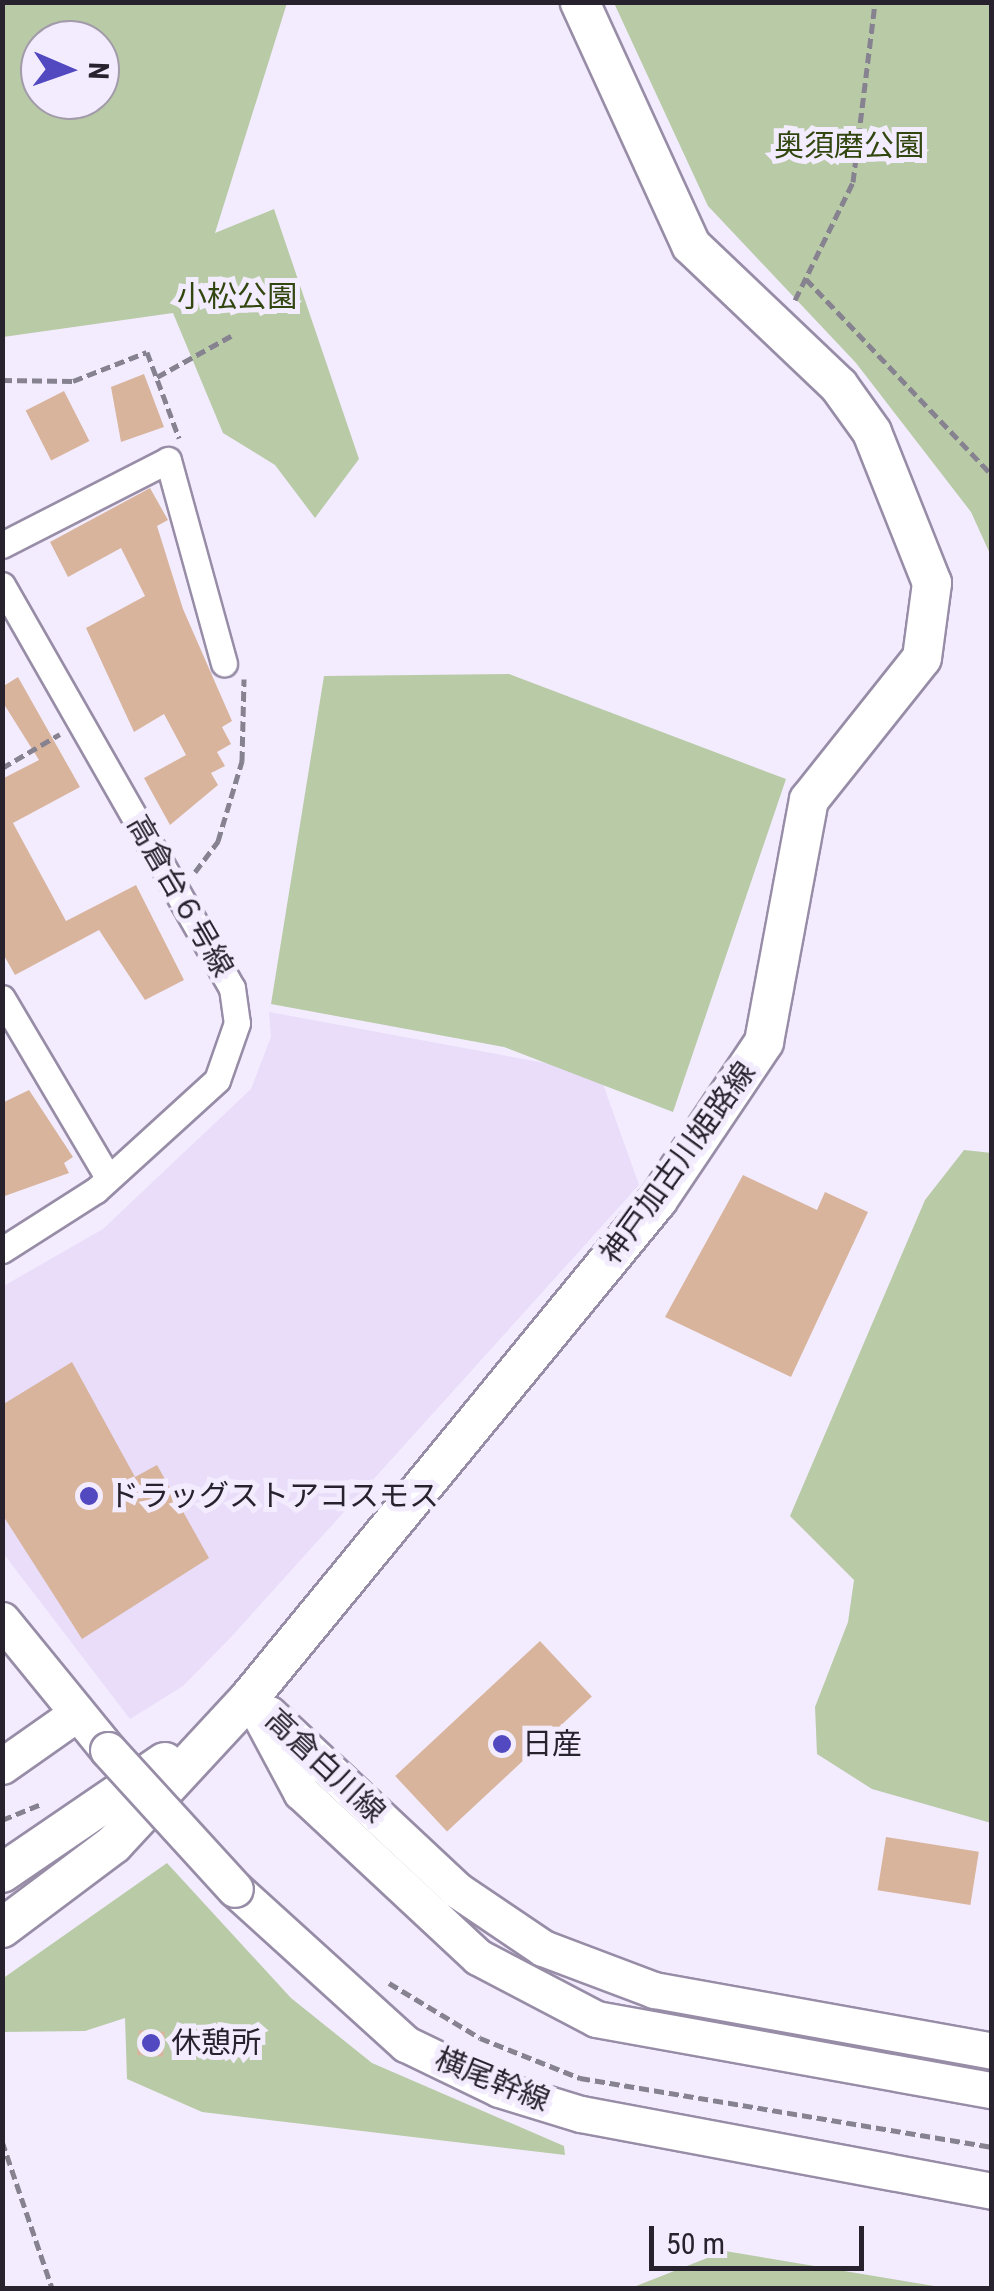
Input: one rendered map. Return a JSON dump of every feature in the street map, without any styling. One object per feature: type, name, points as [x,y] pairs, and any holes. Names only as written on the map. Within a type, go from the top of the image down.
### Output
[{"type":"main road","name":"神戸加古川姫路線","points":[[2,1928],[114,1844],[250,1696],[722,1112],[764,1042],[777,998],[809,800],[922,658],[932,583],[872,432],[778,330],[691,245],[580,2]]},
{"type":"main road","name":"神戸加古川姫路線","points":[[2,1873],[250,1696]]},
{"type":"street","points":[[2,545],[168,460],[224,663]]},
{"type":"street","name":"高倉台６号線","points":[[2,586],[232,988],[236,1023],[217,1080],[108,1178],[2,1250]]},
{"type":"street","points":[[2,998],[108,1178]]},
{"type":"street","name":"横尾幹線","points":[[2,1620],[76,1714],[235,1890],[406,2044],[499,2088],[581,2114],[992,2191]]},
{"type":"street","name":"高倉白川線","points":[[250,1696],[456,1890],[543,1948],[654,1990],[992,2051]]},
{"type":"street","name":"高倉白川線","points":[[250,1696],[301,1792],[478,1958],[596,2018],[992,2090]]},
{"type":"street","points":[[2,1766],[76,1714]]},
{"type":"path","points":[[778,330],[853,182],[875,2]]},
{"type":"path","points":[[806,279],[992,475]]},
{"type":"path","points":[[156,377],[232,336]]},
{"type":"path","points":[[2,768],[81,722]]},
{"type":"path","points":[[2,1820],[58,1797]]},
{"type":"path","points":[[2,2141],[52,2288]]},
{"type":"shaded area","points":[[269,1012],[599,1073],[639,1185],[232,1636],[183,1686],[130,1719],[3,1553],[2,1287],[103,1229],[251,1089],[271,1037]]},
{"type":"green space","name":"小松公園","points":[[2,3],[287,3],[215,233],[274,209],[359,459],[315,518],[275,465],[223,433],[173,313],[3,337]]},
{"type":"green space","name":"奥須磨公園","points":[[614,3],[991,3],[991,556],[971,512],[856,363],[708,206]]},
{"type":"green space","points":[[509,674],[786,779],[673,1112],[504,1047],[271,1004],[324,676]]},
{"type":"green space","points":[[964,1150],[992,1153],[991,1823],[872,1789],[817,1754],[815,1707],[848,1622],[854,1580],[790,1516],[925,1200]]},
{"type":"green space","points":[[167,1863],[291,1998],[372,2063],[564,2146],[565,2155],[202,2112],[127,2079],[125,2018],[85,2031],[3,2032],[2,1979]]},
{"type":"green space","points":[[725,2251],[946,2288],[631,2288]]},
{"type":"building","points":[[144,374],[164,427],[121,442],[111,387]]},
{"type":"building","points":[[64,391],[89,441],[51,460],[26,411]]},
{"type":"building","points":[[150,488],[168,520],[157,526],[183,609],[232,721],[222,727],[231,744],[217,752],[225,766],[211,773],[218,785],[170,825],[144,778],[186,755],[164,714],[134,732],[86,628],[145,596],[121,548],[68,577],[50,542]]},
{"type":"building","points":[[18,677],[80,787],[13,823],[66,921],[136,885],[184,980],[145,1000],[99,930],[15,975],[2,952],[2,779],[39,760],[2,701],[2,687]]},
{"type":"building","points":[[29,1090],[73,1157],[64,1163],[69,1173],[2,1197],[2,1103]]},
{"type":"building","points":[[743,1175],[817,1210],[825,1192],[868,1212],[791,1377],[665,1317]]},
{"type":"building","name":"ドラッグストアコスモス","points":[[72,1362],[135,1477],[157,1465],[209,1558],[82,1639],[2,1514],[2,1405]]},
{"type":"building","name":"日産","points":[[540,1641],[592,1697],[447,1832],[395,1776]]},
{"type":"building","points":[[886,1837],[979,1852],[970,1905],[878,1890]]},
{"type":"building","name":"休憩所","points":[[139,2030],[165,2032],[163,2057],[137,2055]]},
{"type":"place","name":"ドラッグストアコスモス","points":[[89,1496]]},
{"type":"place","name":"日産","points":[[502,1744]]},
{"type":"place","name":"休憩所","points":[[151,2043]]}]
